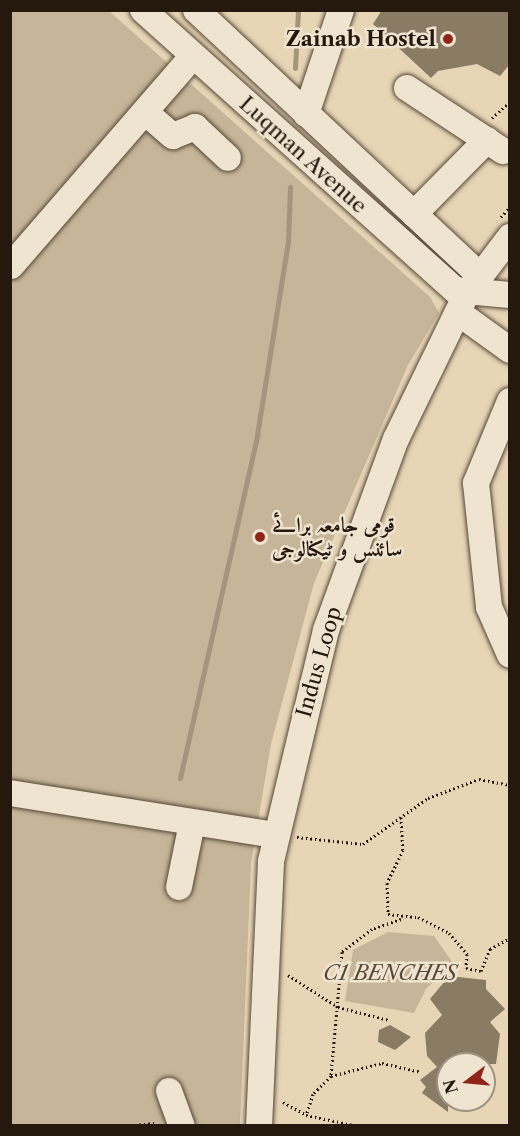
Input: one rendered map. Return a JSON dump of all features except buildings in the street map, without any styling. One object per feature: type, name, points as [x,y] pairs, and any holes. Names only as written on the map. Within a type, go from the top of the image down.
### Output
[{"type":"street","name":"Luqman Avenue","points":[[143,10],[192,57],[468,295]]},
{"type":"street","name":"Luqman Avenue","points":[[196,10],[414,214],[468,295]]},
{"type":"street","points":[[306,114],[341,10]]},
{"type":"street","points":[[11,266],[192,57]]},
{"type":"street","points":[[407,88],[495,146],[414,214]]},
{"type":"street","points":[[145,112],[173,136],[195,127],[228,158]]},
{"type":"street","name":"Indus Loop","points":[[259,1125],[291,837],[329,619],[396,440],[468,295],[510,237]]},
{"type":"street","points":[[468,295],[510,295]]},
{"type":"street","points":[[468,295],[510,350]]},
{"type":"street","points":[[510,401],[486,449],[477,496],[489,607],[510,655]]},
{"type":"street","points":[[10,794],[291,837]]},
{"type":"street","points":[[179,887],[192,823]]},
{"type":"street","points":[[170,1090],[180,1123]]},
{"type":"path","points":[[291,837],[363,844],[428,798],[479,779],[510,785]]},
{"type":"path","points":[[401,817],[403,850],[384,897],[388,914],[401,919]]},
{"type":"path","points":[[331,1076],[346,944],[401,919],[418,917],[449,933],[467,954],[466,968],[481,971],[490,949],[510,938]]},
{"type":"path","points":[[282,983],[282,972],[338,1007],[389,1020]]},
{"type":"path","points":[[306,1115],[313,1094],[331,1076],[382,1063],[420,1072]]},
{"type":"path","points":[[279,1095],[285,1105],[306,1115],[358,1125]]},
{"type":"path","points":[[126,1125],[180,1123]]},
{"type":"green space","points":[[10,11],[109,11],[430,297],[439,313],[408,365],[314,583],[271,744],[251,863],[240,1125],[11,1125]]},
{"type":"green space","name":"C1 BENCHES","points":[[388,932],[434,936],[453,963],[426,989],[414,1013],[345,1001],[353,950]]},
{"type":"waterway","points":[[295,68],[298,10]]},
{"type":"waterway","points":[[180,778],[257,435],[288,242],[290,187]]},
{"type":"place","name":"Zainab Hostel","points":[[448,39]]},
{"type":"place","name":"قومی جامعہ برائے سائنس و ٹیکنالوجی","points":[[260,537]]}]
